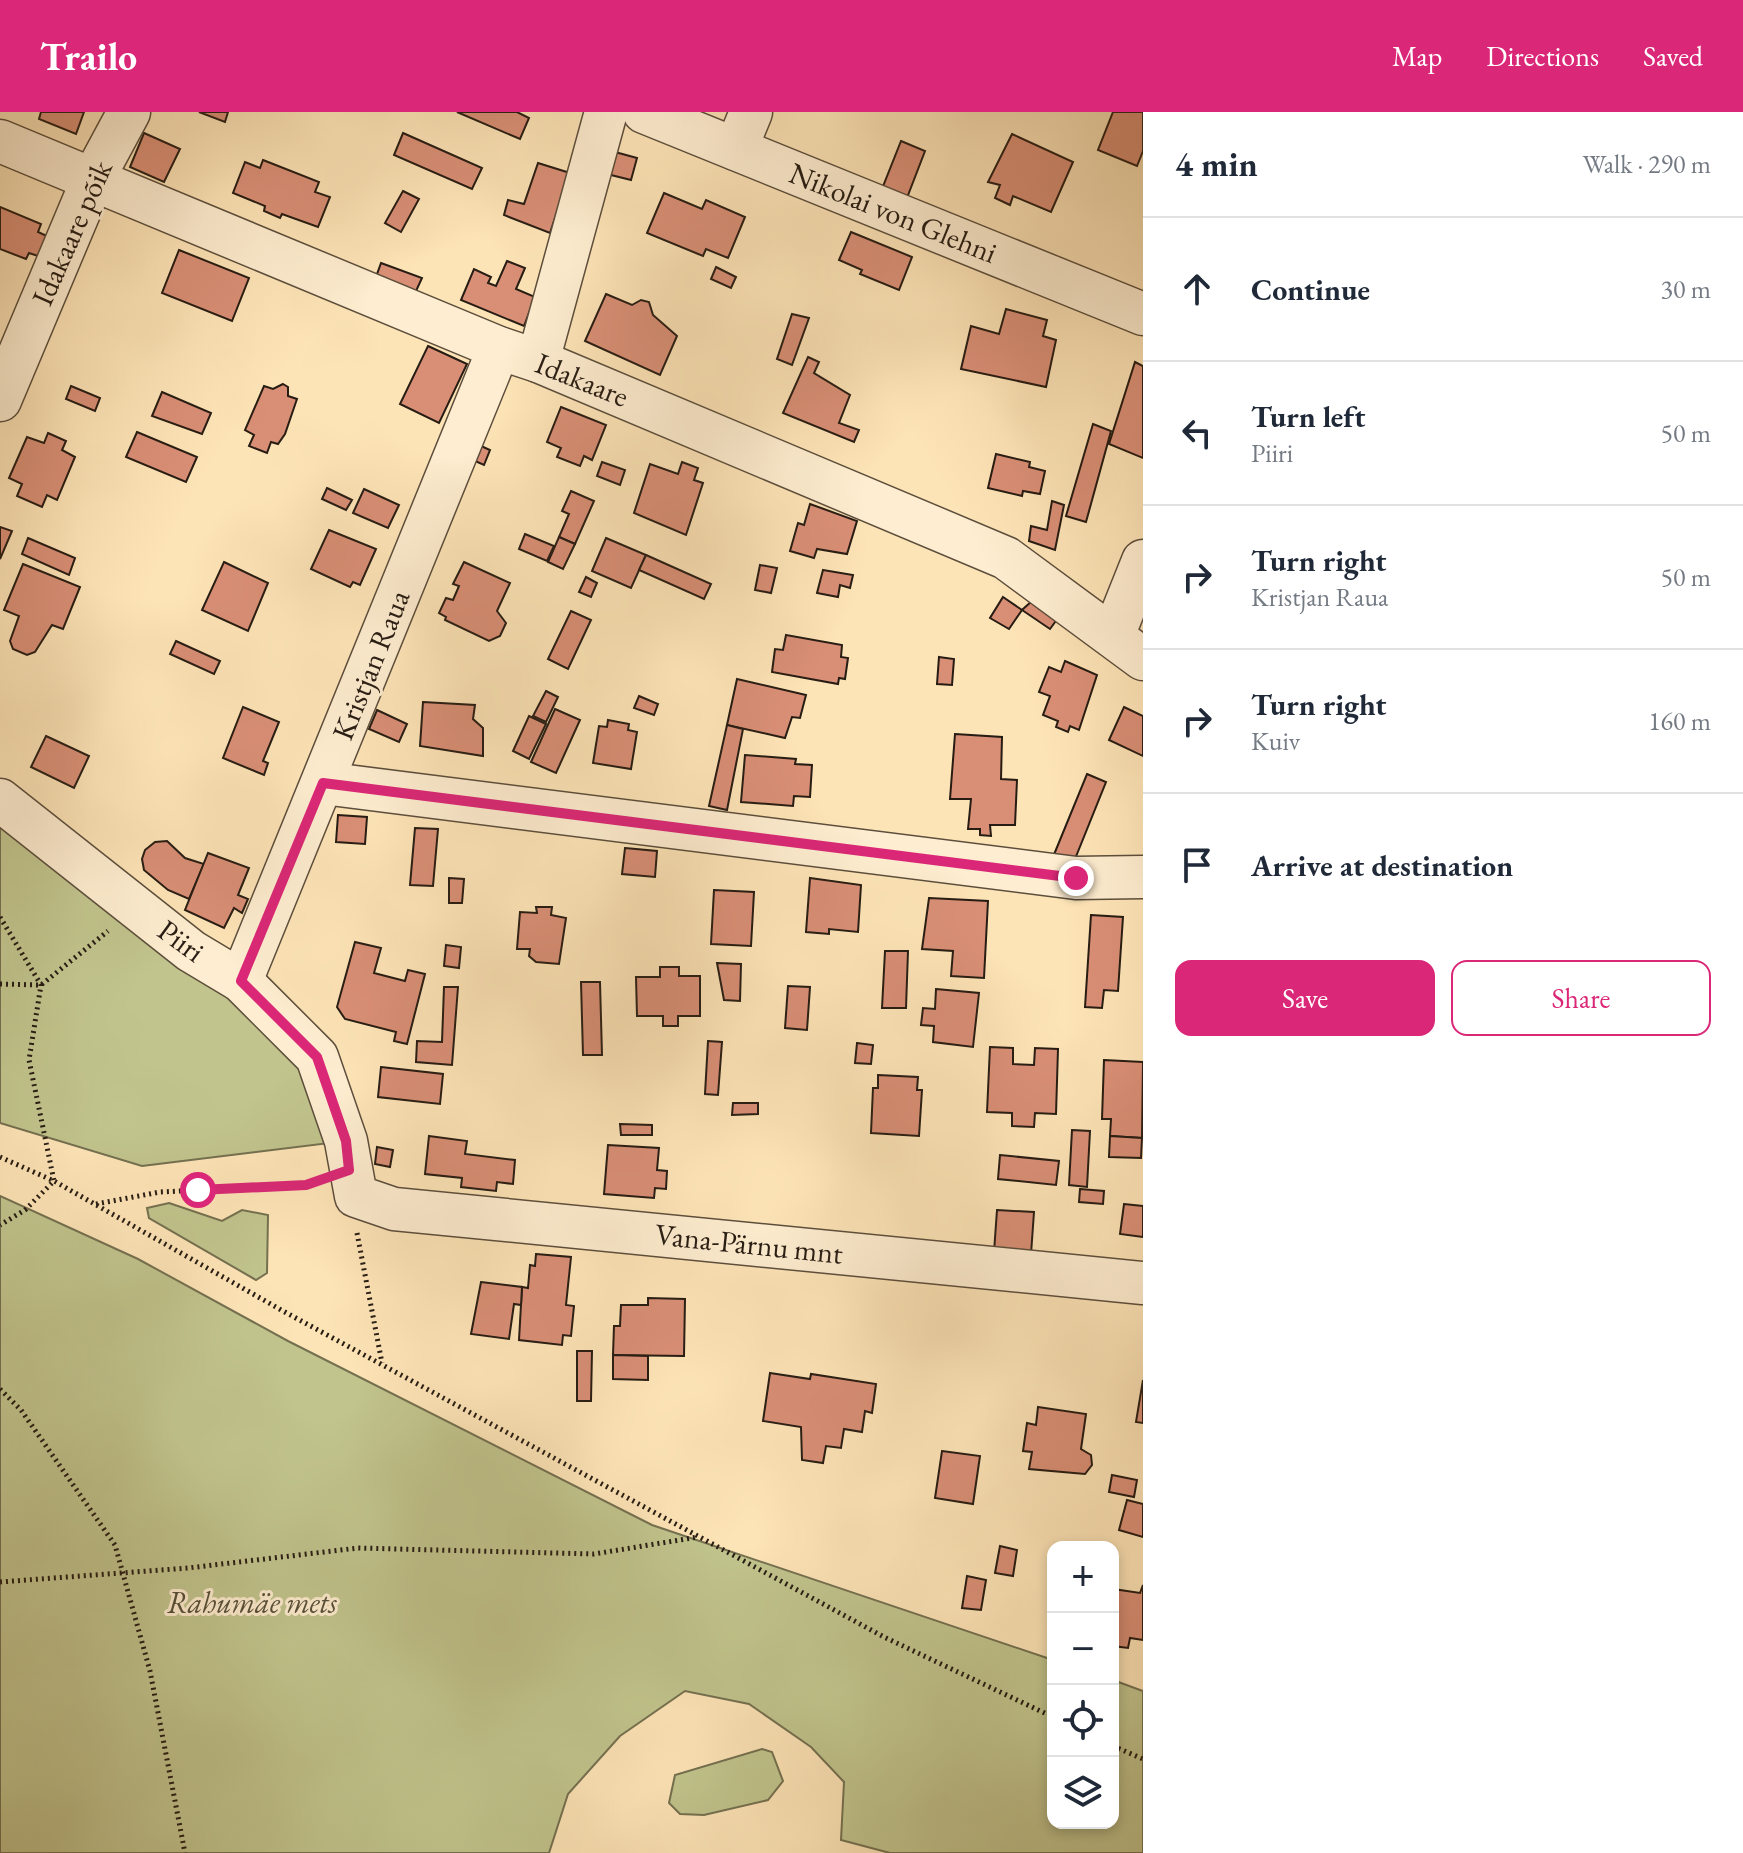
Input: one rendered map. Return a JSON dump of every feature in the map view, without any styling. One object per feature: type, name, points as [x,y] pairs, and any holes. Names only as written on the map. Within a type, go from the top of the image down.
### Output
[{"type":"street","name":"Idakaare põik","points":[[0,400],[93,179],[129,112]]},
{"type":"street","name":"Kristjan Raua","points":[[241,981],[323,783],[519,355],[606,112]]},
{"type":"street","name":"Nikolai von Glehni","points":[[644,112],[743,131],[1143,314]]},
{"type":"street","name":"Idakaare","points":[[0,141],[1006,558],[1128,648]]},
{"type":"street","points":[[1128,648],[1143,561]]},
{"type":"street","points":[[323,783],[1076,878],[1143,877]]},
{"type":"street","name":"Piiri","points":[[0,800],[191,951],[241,981],[317,1057],[346,1141],[352,1183]]},
{"type":"street","name":"Vana-Pärnu mnt","points":[[352,1183],[394,1209],[1143,1283]]},
{"type":"path","points":[[0,984],[41,985],[137,908]]},
{"type":"path","points":[[0,917],[41,985],[29,1060],[54,1181]]},
{"type":"path","points":[[0,1157],[54,1181],[884,1637],[1047,1714]]},
{"type":"path","points":[[0,1225],[25,1210],[54,1181]]},
{"type":"path","points":[[95,1204],[160,1192],[352,1183],[354,1224],[364,1259],[382,1363]]},
{"type":"path","points":[[0,1389],[21,1410],[115,1545],[150,1671],[185,1853]]},
{"type":"path","points":[[0,1582],[122,1573],[358,1548],[594,1554],[699,1537]]},
{"type":"path","points":[[1119,1749],[1143,1759]]},
{"type":"green space","points":[[0,800],[317,1057],[346,1141],[142,1166],[0,1123]]},
{"type":"green space","name":"Rahumäe mets","points":[[0,1196],[138,1259],[288,1341],[652,1525],[1047,1658],[1047,1829],[1119,1829],[1119,1682],[1143,1691],[1143,1853],[890,1853],[841,1840],[844,1782],[811,1747],[749,1704],[685,1691],[620,1736],[568,1794],[549,1853],[0,1853]]},
{"type":"green space","points":[[169,1203],[222,1221],[242,1210],[268,1215],[267,1273],[256,1280],[149,1218],[147,1208]]},
{"type":"green space","points":[[762,1749],[772,1752],[783,1781],[768,1800],[704,1815],[680,1814],[669,1803],[675,1775]]},
{"type":"building","points":[[41,112],[84,112],[76,134],[39,119]]},
{"type":"building","points":[[199,112],[228,112],[225,122]]},
{"type":"building","points":[[457,112],[517,112],[529,118],[520,139]]},
{"type":"building","points":[[1113,112],[1143,112],[1143,151],[1137,166],[1098,150]]},
{"type":"building","points":[[144,133],[180,149],[164,182],[130,167]]},
{"type":"building","points":[[403,133],[482,168],[472,189],[394,155]]},
{"type":"building","points":[[1012,134],[1073,162],[1051,212],[1013,196],[1010,205],[995,198],[1000,185],[988,182]]},
{"type":"building","points":[[901,141],[925,151],[905,203],[880,194]]},
{"type":"building","points":[[615,152],[637,158],[631,180],[607,174]]},
{"type":"building","points":[[263,160],[319,182],[315,192],[330,197],[318,227],[282,214],[280,218],[264,211],[265,206],[233,193],[245,162],[260,168]]},
{"type":"building","points":[[538,163],[570,173],[550,233],[504,215],[508,200],[524,204]]},
{"type":"building","points":[[403,191],[419,199],[401,232],[385,223]]},
{"type":"building","points":[[664,193],[702,209],[706,200],[745,217],[728,258],[706,249],[703,256],[647,233]]},
{"type":"building","points":[[0,207],[41,224],[38,232],[49,237],[41,257],[29,253],[26,259],[0,249]]},
{"type":"building","points":[[851,232],[912,257],[899,290],[860,274],[862,270],[839,260]]},
{"type":"building","points":[[179,250],[249,278],[232,321],[162,293]]},
{"type":"building","points":[[507,261],[525,268],[516,289],[535,297],[524,326],[461,300],[474,269],[491,277],[488,283],[496,286]]},
{"type":"building","points":[[381,263],[422,278],[416,291],[376,277]]},
{"type":"building","points":[[716,267],[736,277],[731,288],[711,279]]},
{"type":"building","points":[[606,294],[632,305],[641,300],[649,302],[653,315],[677,336],[660,375],[585,341]]},
{"type":"building","points":[[1006,309],[1047,320],[1043,336],[1056,340],[1046,387],[961,369],[971,326],[999,334]]},
{"type":"building","points":[[792,314],[809,318],[792,365],[777,359]]},
{"type":"building","points":[[428,346],[467,364],[439,423],[400,404]]},
{"type":"building","points":[[808,357],[819,362],[814,373],[850,395],[839,423],[859,430],[854,442],[783,413]]},
{"type":"building","points":[[1135,362],[1143,366],[1143,458],[1109,444]]},
{"type":"building","points":[[283,384],[288,387],[288,396],[297,399],[285,434],[278,444],[271,442],[267,453],[249,446],[254,435],[245,430],[264,386],[273,389]]},
{"type":"building","points":[[71,386],[100,398],[95,411],[66,399]]},
{"type":"building","points":[[162,392],[211,413],[202,434],[152,416]]},
{"type":"building","points":[[561,407],[606,425],[592,460],[584,456],[580,466],[557,457],[561,448],[547,442]]},
{"type":"building","points":[[1093,424],[1111,431],[1086,522],[1066,516]]},
{"type":"building","points":[[137,432],[197,457],[186,482],[126,457]]},
{"type":"building","points":[[48,433],[66,441],[62,450],[75,457],[57,500],[47,495],[42,507],[17,496],[22,484],[9,478],[27,437],[44,443]]},
{"type":"building","points":[[481,446],[490,450],[484,465],[475,461]]},
{"type":"building","points":[[996,454],[1030,462],[1029,467],[1045,471],[1040,494],[1023,491],[1022,496],[988,488]]},
{"type":"building","points":[[602,462],[625,470],[620,485],[597,476]]},
{"type":"building","points":[[682,462],[698,468],[694,480],[703,483],[686,535],[634,513],[650,464],[678,474]]},
{"type":"building","points":[[327,488],[352,500],[346,510],[322,499]]},
{"type":"building","points":[[364,489],[399,505],[388,528],[353,513]]},
{"type":"building","points":[[571,491],[594,501],[575,544],[559,537],[569,514],[562,511]]},
{"type":"building","points":[[1052,501],[1064,505],[1055,550],[1029,541],[1031,526],[1047,530]]},
{"type":"building","points":[[810,504],[857,521],[847,554],[817,549],[814,558],[790,551],[798,523],[804,525]]},
{"type":"building","points":[[0,527],[12,531],[0,559]]},
{"type":"building","points":[[329,530],[376,549],[360,585],[353,582],[350,587],[311,569]]},
{"type":"building","points":[[525,534],[554,546],[547,561],[519,549]]},
{"type":"building","points":[[559,537],[575,544],[563,569],[548,562]]},
{"type":"building","points":[[28,538],[75,558],[69,575],[22,554]]},
{"type":"building","points":[[606,538],[646,555],[631,588],[592,571]]},
{"type":"building","points":[[646,555],[711,584],[704,599],[639,570]]},
{"type":"building","points":[[224,562],[268,583],[248,631],[202,610]]},
{"type":"building","points":[[464,562],[510,583],[497,611],[506,623],[500,636],[489,641],[445,620],[446,617],[439,613],[446,598],[453,600],[459,586],[453,584]]},
{"type":"building","points":[[23,564],[80,587],[63,629],[52,625],[35,652],[27,655],[13,649],[10,641],[19,616],[4,610]]},
{"type":"building","points":[[760,565],[777,568],[771,593],[755,590]]},
{"type":"building","points":[[823,570],[853,575],[850,588],[840,585],[838,597],[817,593]]},
{"type":"building","points":[[586,577],[597,583],[591,597],[579,592]]},
{"type":"building","points":[[1003,597],[1022,610],[1009,629],[990,618]]},
{"type":"building","points":[[1033,600],[1058,618],[1050,629],[1022,610]]},
{"type":"building","points":[[571,611],[591,620],[568,669],[548,659]]},
{"type":"building","points":[[786,635],[842,645],[841,657],[848,658],[845,679],[839,678],[838,684],[772,672],[775,649],[783,650]]},
{"type":"building","points":[[176,641],[220,661],[214,674],[170,654]]},
{"type":"building","points":[[939,657],[954,659],[952,685],[937,684]]},
{"type":"building","points":[[1065,661],[1097,675],[1079,730],[1070,726],[1068,732],[1056,727],[1058,721],[1043,715],[1050,696],[1039,692],[1049,667],[1061,672]]},
{"type":"building","points":[[737,679],[806,695],[800,718],[792,717],[785,738],[727,725]]},
{"type":"building","points":[[546,691],[558,697],[546,722],[533,716]]},
{"type":"building","points":[[639,696],[658,704],[654,715],[634,708]]},
{"type":"building","points":[[423,702],[475,705],[473,719],[483,728],[483,756],[420,746]]},
{"type":"building","points":[[243,707],[279,722],[263,761],[268,763],[264,775],[223,758]]},
{"type":"building","points":[[1124,707],[1143,716],[1143,756],[1109,740]]},
{"type":"building","points":[[555,709],[580,720],[556,773],[531,762]]},
{"type":"building","points":[[377,710],[407,724],[399,742],[369,729]]},
{"type":"building","points":[[529,716],[546,724],[529,759],[513,751]]},
{"type":"building","points":[[608,720],[629,724],[628,730],[637,732],[631,769],[593,763],[599,726],[607,727]]},
{"type":"building","points":[[727,725],[743,729],[727,810],[709,806]]},
{"type":"building","points":[[955,734],[1002,737],[1001,779],[1017,780],[1015,825],[990,825],[991,836],[980,835],[980,829],[968,829],[971,799],[950,799]]},
{"type":"building","points":[[46,736],[89,756],[74,788],[31,767]]},
{"type":"building","points":[[745,755],[796,759],[795,764],[812,765],[810,797],[794,796],[793,806],[741,802]]},
{"type":"building","points":[[1087,774],[1106,782],[1075,859],[1053,857]]},
{"type":"building","points":[[338,815],[367,817],[365,844],[336,842]]},
{"type":"building","points":[[415,828],[438,829],[433,886],[410,885]]},
{"type":"building","points":[[167,841],[185,858],[204,864],[189,899],[168,890],[144,870],[142,859],[145,850],[155,842]]},
{"type":"building","points":[[625,848],[657,851],[655,877],[622,874]]},
{"type":"building","points":[[208,853],[249,868],[238,895],[248,899],[242,913],[234,908],[224,928],[185,910]]},
{"type":"building","points":[[449,878],[464,879],[462,903],[449,903]]},
{"type":"building","points":[[810,878],[861,885],[858,932],[829,929],[829,934],[806,932]]},
{"type":"building","points":[[714,890],[754,892],[751,946],[711,944]]},
{"type":"building","points":[[929,898],[988,901],[984,978],[951,976],[953,951],[922,949]]},
{"type":"building","points":[[536,907],[552,907],[551,915],[566,918],[559,964],[536,962],[529,956],[530,949],[517,949],[520,912],[537,913]]},
{"type":"building","points":[[1091,915],[1123,917],[1118,991],[1104,990],[1102,1008],[1085,1007]]},
{"type":"building","points":[[355,942],[381,948],[374,973],[405,981],[408,970],[425,974],[407,1044],[394,1041],[396,1032],[345,1019],[337,1007]]},
{"type":"building","points":[[446,945],[461,947],[459,968],[444,966]]},
{"type":"building","points":[[885,951],[908,951],[906,1008],[882,1008]]},
{"type":"building","points":[[717,963],[741,964],[740,1001],[724,1000]]},
{"type":"building","points":[[660,967],[679,967],[679,976],[700,976],[700,1016],[678,1016],[678,1026],[663,1026],[663,1016],[637,1016],[636,977],[660,977]]},
{"type":"building","points":[[581,982],[600,982],[602,1055],[583,1055]]},
{"type":"building","points":[[788,986],[810,987],[807,1030],[785,1028]]},
{"type":"building","points":[[444,987],[458,987],[452,1065],[416,1062],[417,1041],[442,1042]]},
{"type":"building","points":[[936,989],[979,993],[973,1047],[933,1042],[934,1026],[921,1025],[923,1008],[935,1009]]},
{"type":"building","points":[[708,1041],[722,1042],[718,1095],[705,1094]]},
{"type":"building","points":[[857,1043],[873,1045],[871,1064],[855,1063]]},
{"type":"building","points":[[990,1047],[1013,1048],[1013,1064],[1034,1065],[1035,1048],[1058,1049],[1056,1114],[1035,1113],[1034,1127],[1012,1126],[1012,1113],[987,1112]]},
{"type":"building","points":[[1104,1060],[1143,1062],[1142,1138],[1110,1136],[1111,1119],[1102,1119]]},
{"type":"building","points":[[381,1067],[443,1074],[440,1104],[378,1097]]},
{"type":"building","points":[[878,1075],[918,1077],[917,1090],[922,1090],[919,1136],[871,1133],[873,1088],[878,1088]]},
{"type":"building","points":[[733,1103],[758,1103],[758,1114],[732,1115]]},
{"type":"building","points":[[620,1124],[652,1125],[652,1135],[621,1135]]},
{"type":"building","points":[[1072,1130],[1090,1131],[1087,1187],[1069,1185]]},
{"type":"building","points":[[429,1136],[467,1141],[465,1154],[515,1160],[513,1184],[497,1182],[496,1191],[461,1187],[462,1178],[425,1174]]},
{"type":"building","points":[[1110,1136],[1142,1138],[1141,1158],[1109,1157]]},
{"type":"building","points":[[608,1145],[659,1148],[657,1170],[667,1171],[666,1189],[655,1188],[654,1198],[604,1194]]},
{"type":"building","points":[[377,1147],[393,1150],[390,1167],[375,1164]]},
{"type":"building","points":[[1000,1155],[1059,1161],[1056,1185],[998,1179]]},
{"type":"building","points":[[1080,1189],[1104,1191],[1103,1204],[1079,1202]]},
{"type":"building","points":[[1124,1204],[1143,1206],[1143,1237],[1120,1234]]},
{"type":"building","points":[[997,1210],[1034,1212],[1031,1254],[994,1252]]},
{"type":"building","points":[[536,1254],[571,1257],[566,1305],[574,1306],[571,1336],[563,1335],[562,1345],[519,1340],[522,1287],[528,1288],[530,1265],[535,1266]]},
{"type":"building","points":[[481,1282],[522,1287],[521,1305],[514,1304],[509,1339],[471,1334]]},
{"type":"building","points":[[648,1298],[685,1299],[684,1356],[613,1355],[614,1326],[620,1326],[621,1305],[648,1305]]},
{"type":"building","points":[[577,1351],[592,1351],[591,1401],[577,1401]]},
{"type":"building","points":[[613,1355],[648,1356],[648,1380],[613,1379]]},
{"type":"building","points":[[770,1373],[810,1379],[811,1374],[876,1384],[872,1413],[865,1411],[862,1432],[844,1429],[841,1448],[826,1446],[823,1463],[802,1460],[801,1427],[763,1421]]},
{"type":"building","points":[[1143,1380],[1143,1423],[1136,1422]]},
{"type":"building","points":[[1038,1407],[1086,1414],[1081,1449],[1091,1455],[1092,1465],[1085,1474],[1029,1469],[1032,1452],[1023,1451],[1027,1423],[1036,1425]]},
{"type":"building","points":[[942,1451],[980,1456],[973,1504],[935,1498]]},
{"type":"building","points":[[1112,1475],[1137,1480],[1134,1497],[1109,1492]]},
{"type":"building","points":[[1127,1500],[1143,1504],[1143,1537],[1119,1530]]},
{"type":"building","points":[[1000,1546],[1017,1550],[1013,1576],[995,1573]]},
{"type":"building","points":[[967,1576],[986,1580],[981,1610],[962,1608]]},
{"type":"building","points":[[1143,1585],[1143,1640],[1130,1638],[1128,1648],[1119,1647],[1119,1590],[1140,1593]]},
{"type":"route","points":[[198,1190],[306,1185],[349,1170],[346,1141],[317,1057],[241,981],[323,783],[1076,878]]}]
